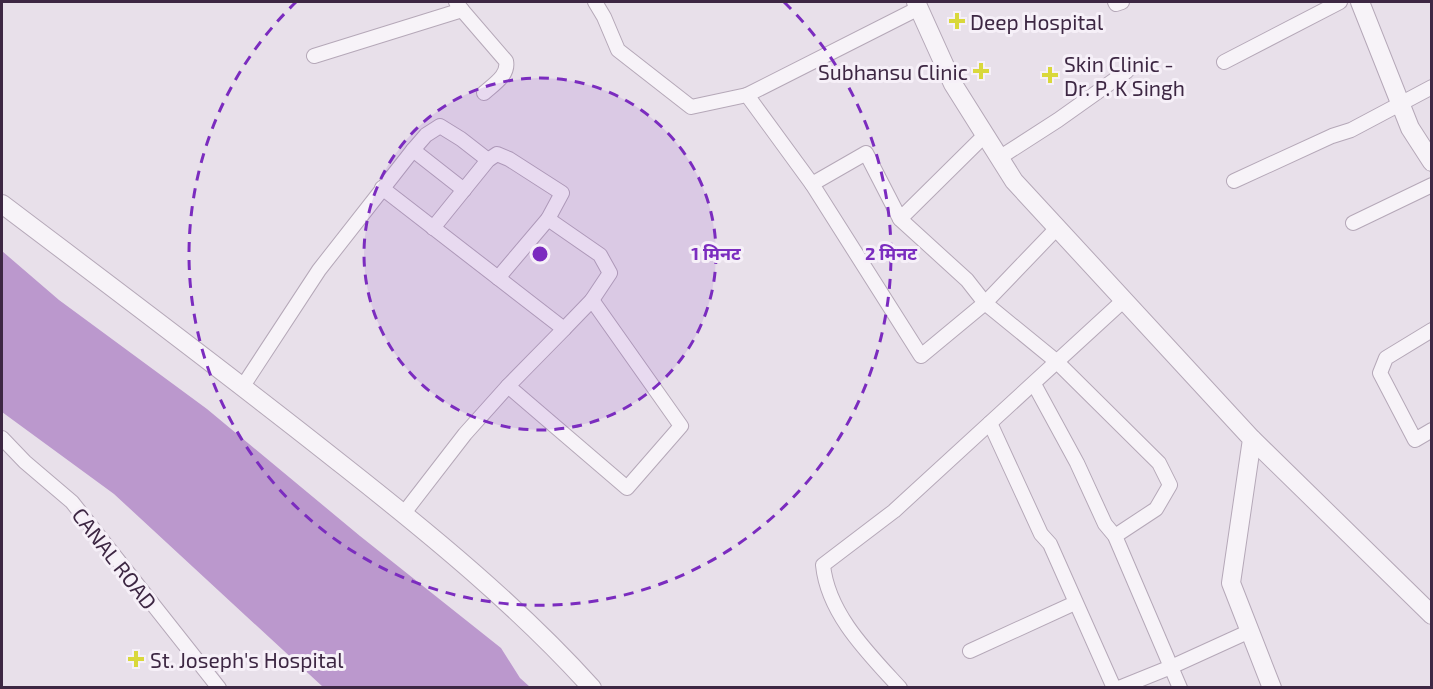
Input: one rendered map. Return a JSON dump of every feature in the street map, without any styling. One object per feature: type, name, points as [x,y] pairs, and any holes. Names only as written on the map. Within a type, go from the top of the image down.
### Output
[{"type":"street","points":[[595,2],[618,50],[691,107],[747,95],[918,4],[953,84],[1014,181],[1252,439],[1431,615]]},
{"type":"street","points":[[1115,2],[1116,4],[1122,2]]},
{"type":"street","points":[[1224,62],[1340,2]]},
{"type":"street","points":[[1360,2],[1410,128],[1431,162]]},
{"type":"street","points":[[314,56],[459,6],[506,61],[505,74],[484,93]]},
{"type":"street","points":[[999,158],[1127,71]]},
{"type":"street","points":[[1234,181],[1332,136],[1351,130],[1431,87]]},
{"type":"street","points":[[747,95],[812,183],[921,356],[985,303],[1057,228]]},
{"type":"street","points":[[243,386],[319,270],[426,135],[440,126],[488,160]]},
{"type":"street","points":[[900,219],[985,135]]},
{"type":"street","points":[[413,150],[464,190]]},
{"type":"street","points":[[812,183],[866,153],[900,219],[967,280],[985,303],[1056,361],[1159,463],[1170,485],[1156,509],[1115,536]]},
{"type":"street","points":[[433,228],[488,160],[497,154],[509,159],[562,193],[548,219],[498,278]]},
{"type":"street","points":[[1353,223],[1431,185]]},
{"type":"street","points":[[382,188],[564,329]]},
{"type":"street","points":[[2,204],[243,386],[404,513],[553,644],[592,687]]},
{"type":"street","points":[[404,513],[465,434],[508,386],[592,300],[610,273],[600,255],[548,219]]},
{"type":"street","points":[[508,386],[627,488],[681,426],[592,300]]},
{"type":"street","points":[[900,687],[866,650],[839,613],[824,577],[823,565],[894,511],[1124,300]]},
{"type":"street","points":[[1431,330],[1386,358],[1380,372],[1415,440],[1431,430]]},
{"type":"street","points":[[1034,384],[1077,463],[1105,524],[1115,536],[1180,687]]},
{"type":"street","points":[[990,423],[1041,534],[1050,544],[1114,687]]},
{"type":"street","name":"CANAL ROAD","points":[[2,438],[25,462],[72,502],[219,687]]},
{"type":"street","points":[[1252,439],[1231,583],[1272,687]]},
{"type":"street","points":[[970,651],[1075,603]]},
{"type":"street","points":[[1119,687],[1171,667],[1250,631]]},
{"type":"shaded area","points":[[2,251],[59,300],[207,409],[360,536],[501,648],[520,678],[530,687],[323,687],[114,494],[2,412]]},
{"type":"place","name":"Deep Hospital","points":[[957,21]]},
{"type":"place","name":"Subhansu Clinic","points":[[981,71]]},
{"type":"place","name":"Skin Clinic - Dr. P. K Singh","points":[[1050,75]]},
{"type":"place","name":"St. Joseph's Hospital","points":[[136,659]]}]
